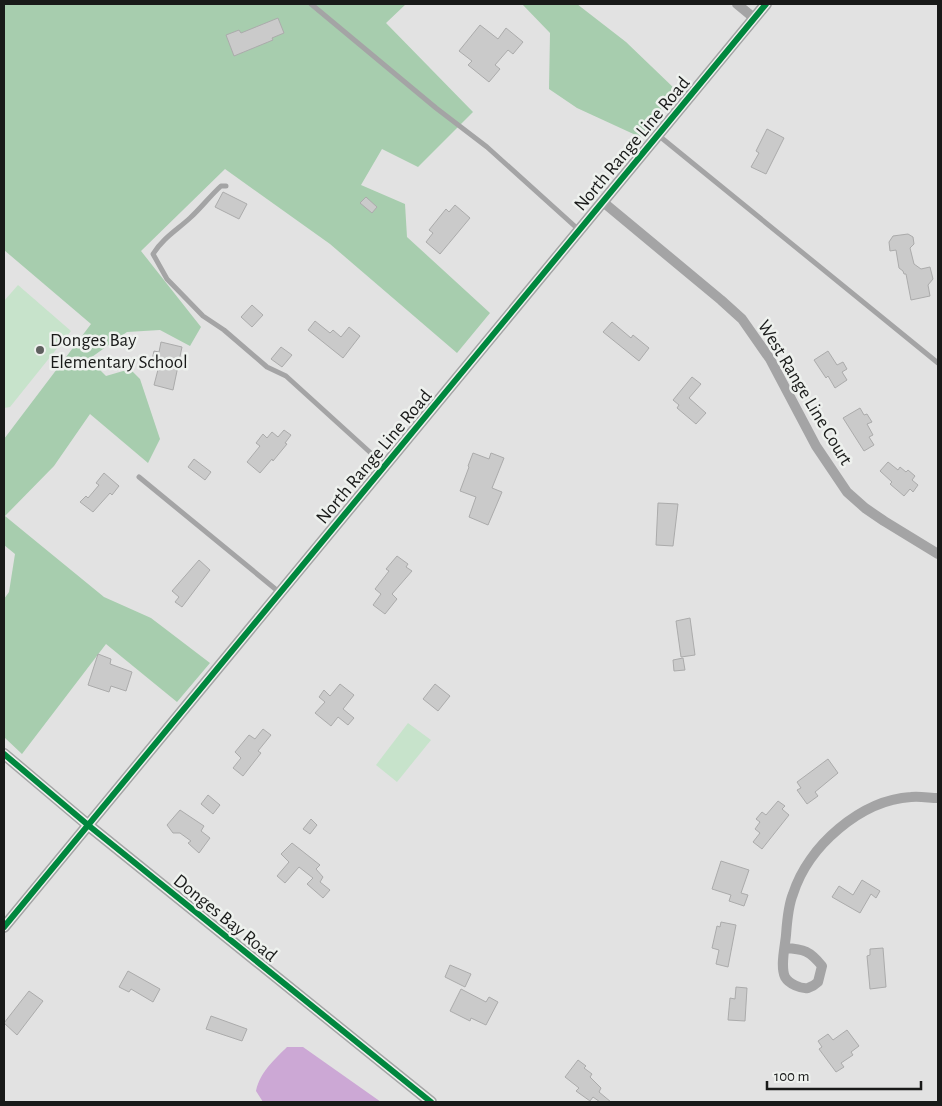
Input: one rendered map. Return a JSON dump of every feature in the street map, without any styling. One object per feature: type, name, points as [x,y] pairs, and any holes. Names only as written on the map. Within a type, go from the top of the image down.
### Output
[{"type":"street","points":[[737,4],[754,18]]},
{"type":"street","name":"North Range Line Road","points":[[4,927],[766,4]]},
{"type":"street","name":"West Range Line Court","points":[[602,202],[721,300],[742,320],[770,359],[816,446],[847,492],[884,522],[938,554]]},
{"type":"street","name":"Donges Bay Road","points":[[4,754],[88,825],[431,1102]]},
{"type":"street","points":[[785,948],[801,949],[813,955],[822,966],[818,982],[808,988],[794,985],[785,977],[783,966],[787,922],[792,894],[802,874],[814,854],[835,831],[855,816],[883,803],[911,797],[938,798]]},
{"type":"lane","points":[[311,4],[436,108],[487,147],[579,230]]},
{"type":"lane","points":[[658,135],[938,363]]},
{"type":"lane","points":[[226,186],[221,186],[190,219],[173,231],[158,246],[153,254],[167,279],[203,316],[224,330],[267,366],[286,376],[384,466]]},
{"type":"lane","points":[[139,477],[280,593]]},
{"type":"green space","points":[[4,4],[406,4],[386,23],[473,112],[418,167],[382,149],[361,185],[405,204],[407,237],[490,313],[457,353],[330,244],[225,169],[141,251],[201,327],[190,346],[160,330],[127,332],[89,359],[106,376],[130,369],[140,379],[160,439],[148,463],[90,414],[54,466],[5,516],[104,597],[151,618],[210,663],[177,702],[106,644],[22,754],[4,737],[4,599],[9,592],[15,554],[4,545],[4,439],[91,324],[4,250]]},
{"type":"green space","points":[[522,4],[577,4],[626,42],[676,90],[640,137],[577,108],[549,89],[550,33]]},
{"type":"green space","points":[[18,285],[71,331],[10,407],[4,408],[4,301]]},
{"type":"green space","points":[[408,723],[431,740],[397,782],[376,765]]},
{"type":"shaded area","points":[[287,1047],[303,1047],[381,1102],[263,1102],[256,1091],[258,1084],[268,1067]]},
{"type":"building","points":[[278,18],[284,33],[272,38],[273,40],[234,56],[226,35],[239,30],[241,33]]},
{"type":"building","points":[[480,25],[498,39],[506,28],[523,42],[513,54],[508,50],[495,65],[500,69],[489,82],[468,65],[472,61],[459,51]]},
{"type":"building","points":[[767,129],[784,138],[766,174],[751,167],[759,153],[756,151]]},
{"type":"building","points":[[223,192],[247,204],[239,219],[215,207]]},
{"type":"building","points":[[366,197],[377,207],[372,213],[360,203]]},
{"type":"building","points":[[455,205],[470,218],[440,254],[426,242],[433,233],[429,230],[446,209],[449,212]]},
{"type":"building","points":[[908,234],[913,237],[914,244],[910,248],[914,264],[921,269],[930,267],[933,279],[928,285],[930,296],[911,300],[906,274],[899,268],[896,250],[890,251],[889,242],[893,236]]},
{"type":"building","points":[[252,305],[263,315],[252,327],[241,317]]},
{"type":"building","points":[[315,321],[330,333],[333,330],[341,337],[349,327],[360,336],[343,358],[308,330]]},
{"type":"building","points":[[612,322],[631,338],[633,335],[649,348],[639,361],[603,332]]},
{"type":"building","points":[[161,342],[182,347],[173,390],[154,385],[160,362],[152,360],[154,351],[159,352]]},
{"type":"building","points":[[281,347],[292,355],[282,367],[271,359]]},
{"type":"building","points":[[828,351],[837,365],[843,362],[847,369],[842,372],[847,380],[835,388],[828,376],[826,378],[814,360]]},
{"type":"building","points":[[692,377],[701,384],[689,398],[706,413],[696,424],[677,408],[679,405],[673,400]]},
{"type":"building","points":[[860,408],[864,415],[867,414],[872,422],[867,424],[873,435],[869,437],[874,445],[864,451],[843,418]]},
{"type":"building","points":[[284,430],[291,435],[285,443],[287,444],[260,473],[247,462],[260,446],[256,443],[263,434],[267,438],[272,432],[278,437]]},
{"type":"building","points":[[473,453],[489,459],[491,453],[504,458],[492,488],[502,492],[488,525],[469,517],[476,497],[460,491]]},
{"type":"building","points":[[194,459],[211,472],[205,480],[188,467]]},
{"type":"building","points":[[888,462],[898,470],[900,467],[906,472],[908,470],[915,476],[912,480],[918,485],[913,492],[910,489],[904,496],[890,484],[892,482],[880,471]]},
{"type":"building","points":[[104,473],[119,486],[93,512],[80,502],[86,496],[88,498],[99,485],[96,483]]},
{"type":"building","points":[[658,503],[678,504],[673,546],[656,545]]},
{"type":"building","points":[[397,556],[408,564],[406,567],[412,571],[392,594],[397,599],[385,614],[373,605],[381,594],[375,589],[389,571],[386,569]]},
{"type":"building","points":[[199,560],[210,570],[182,607],[175,602],[179,597],[172,591]]},
{"type":"building","points":[[690,618],[695,655],[681,657],[676,621]]},
{"type":"building","points":[[98,654],[111,659],[110,664],[132,672],[126,691],[111,686],[109,692],[88,685]]},
{"type":"building","points":[[683,658],[685,670],[674,671],[673,660]]},
{"type":"building","points":[[340,684],[354,695],[343,709],[354,718],[348,725],[338,717],[331,726],[315,713],[325,702],[319,697],[324,690],[330,696]]},
{"type":"building","points":[[435,684],[450,696],[438,711],[423,699]]},
{"type":"building","points":[[263,729],[271,735],[258,751],[261,753],[243,776],[233,768],[241,758],[235,752],[249,735],[255,739]]},
{"type":"building","points":[[828,759],[838,773],[815,792],[818,796],[807,804],[797,790],[801,788],[797,782]]},
{"type":"building","points":[[208,795],[220,805],[213,814],[201,804]]},
{"type":"building","points":[[778,801],[785,806],[782,809],[789,815],[762,849],[753,842],[760,833],[755,829],[760,822],[756,819],[762,812],[766,815]]},
{"type":"building","points":[[180,810],[204,826],[201,831],[210,838],[199,853],[188,843],[191,841],[180,833],[173,833],[167,825]]},
{"type":"building","points":[[311,819],[317,825],[310,834],[303,829]]},
{"type":"building","points":[[292,843],[320,865],[316,869],[323,877],[320,882],[330,890],[323,898],[307,884],[313,878],[299,867],[285,883],[277,876],[289,862],[281,854]]},
{"type":"building","points":[[721,861],[749,870],[741,893],[748,895],[744,906],[729,901],[731,895],[712,889]]},
{"type":"building","points":[[862,880],[880,891],[876,898],[871,894],[860,913],[832,897],[839,886],[853,895]]},
{"type":"building","points":[[721,922],[736,925],[728,967],[716,964],[719,950],[712,948],[717,926],[720,927]]},
{"type":"building","points":[[883,948],[886,987],[870,989],[867,956],[870,955],[870,949]]},
{"type":"building","points":[[450,965],[471,974],[465,987],[445,977]]},
{"type":"building","points":[[128,971],[160,989],[153,1002],[131,989],[129,992],[119,987]]},
{"type":"building","points":[[736,987],[747,988],[745,1021],[728,1020],[730,998],[735,999]]},
{"type":"building","points":[[461,989],[486,1002],[489,997],[498,1002],[486,1025],[471,1018],[470,1021],[450,1011]]},
{"type":"building","points":[[29,991],[43,1001],[17,1035],[4,1023]]},
{"type":"building","points":[[211,1016],[247,1029],[242,1041],[206,1029]]},
{"type":"building","points":[[847,1030],[859,1046],[851,1052],[853,1055],[841,1063],[844,1067],[836,1072],[819,1049],[822,1047],[818,1041],[828,1034],[833,1040]]},
{"type":"building","points":[[578,1060],[592,1074],[590,1077],[601,1088],[599,1092],[611,1102],[600,1102],[593,1097],[590,1101],[576,1091],[579,1088],[565,1077]]},
{"type":"cycle path","points":[[4,927],[766,4]]},
{"type":"cycle path","points":[[4,754],[88,825],[431,1102]]},
{"type":"place","name":"Donges Bay Elementary School","points":[[40,350]]}]
